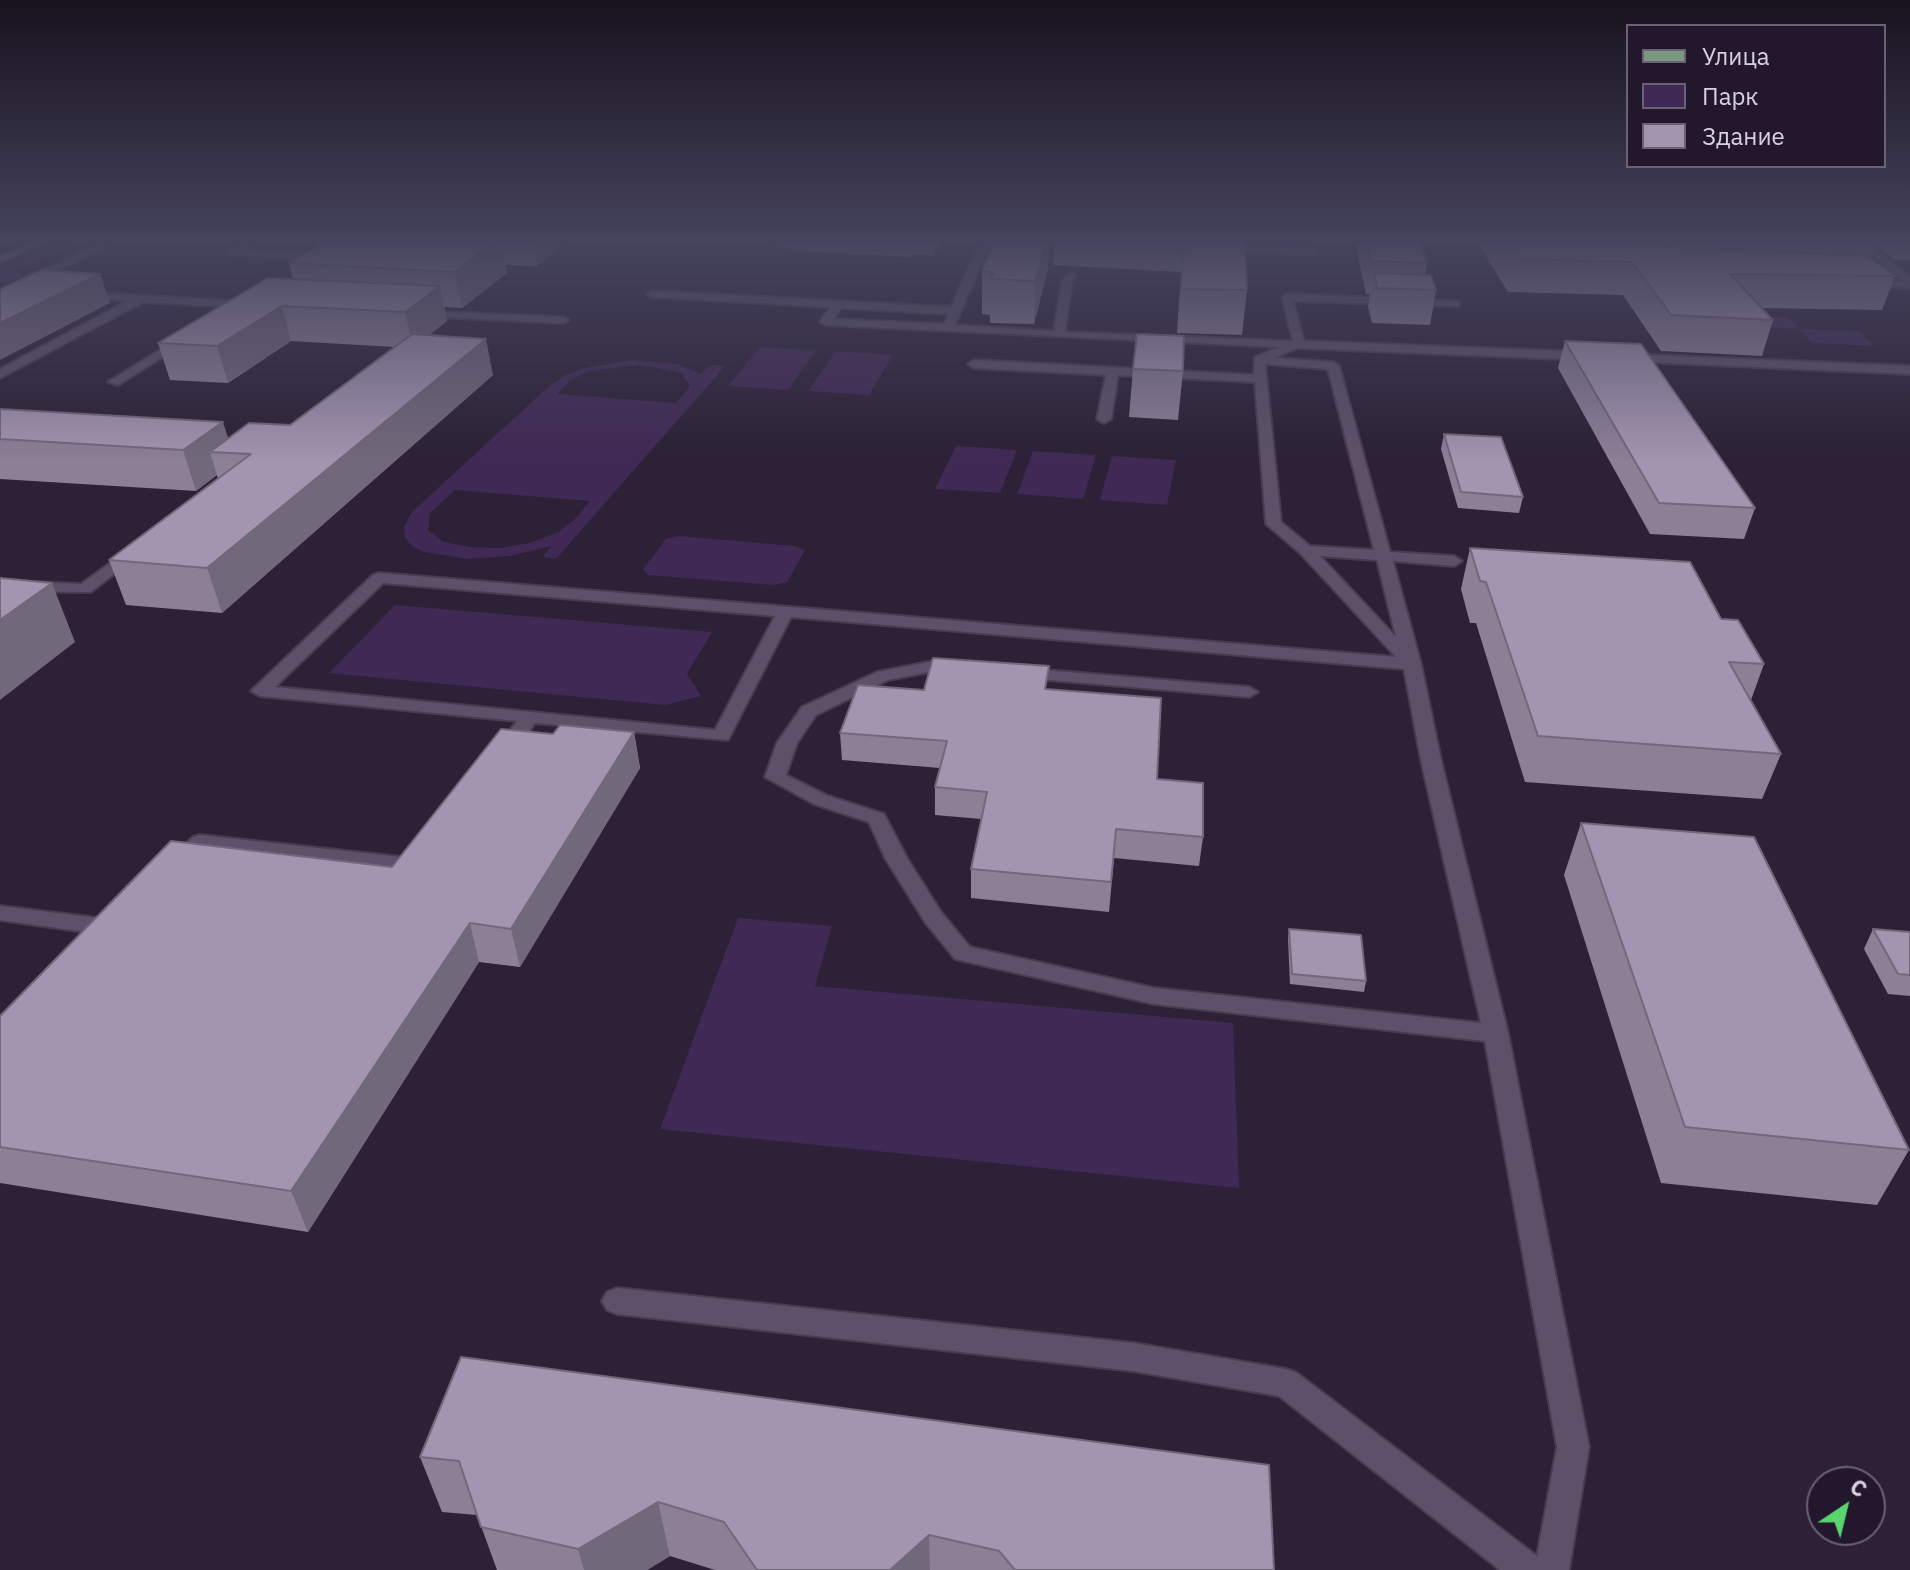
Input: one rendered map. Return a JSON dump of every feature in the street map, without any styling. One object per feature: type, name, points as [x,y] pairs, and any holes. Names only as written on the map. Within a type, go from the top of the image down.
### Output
[{"type":"lane","points":[[0,374],[109,316]]},
{"type":"lane","points":[[218,320],[224,316]]},
{"type":"lane","points":[[470,316],[563,320]]},
{"type":"lane","points":[[830,316],[826,322],[1059,335],[1595,356]]},
{"type":"lane","points":[[948,328],[954,316]]},
{"type":"lane","points":[[1059,335],[1062,316]]},
{"type":"lane","points":[[1292,316],[1299,343]]},
{"type":"lane","points":[[114,382],[192,335]]},
{"type":"lane","points":[[1260,370],[1299,343]]},
{"type":"lane","points":[[1610,357],[1794,361],[1910,370]]},
{"type":"lane","points":[[974,364],[1113,371],[1333,366],[1412,664],[1431,760],[1496,1033],[1573,1447],[1552,1570]]},
{"type":"lane","points":[[1260,370],[1274,524],[1306,550],[1412,664]]},
{"type":"lane","points":[[1104,419],[1113,371]]},
{"type":"lane","points":[[0,586],[85,589],[144,543]]},
{"type":"lane","points":[[1306,550],[1454,561]]},
{"type":"lane","points":[[785,612],[721,736],[260,691],[379,578],[1412,664]]},
{"type":"lane","points":[[1249,692],[934,666],[883,676],[809,711],[787,743],[775,777],[821,800],[877,818],[896,858],[933,917],[963,953],[1154,996],[1496,1033]]},
{"type":"lane","points":[[493,767],[530,717]]},
{"type":"lane","points":[[170,874],[200,842],[418,867],[427,854]]},
{"type":"lane","points":[[0,913],[119,929],[129,918]]},
{"type":"lane","points":[[617,1301],[1133,1357],[1286,1383],[1528,1570]]},
{"type":"green space","points":[[1755,316],[1789,318],[1800,329],[1765,327]]},
{"type":"green space","points":[[1800,329],[1859,331],[1875,346],[1812,343]]},
{"type":"green space","points":[[760,347],[816,350],[788,390],[728,386]]},
{"type":"green space","points":[[836,351],[893,355],[869,395],[808,391]]},
{"type":"green space","points":[[631,360],[679,364],[700,374],[711,365],[725,366],[556,559],[543,557],[551,546],[510,556],[468,559],[424,552],[412,546],[405,537],[404,527],[411,513],[548,387],[566,375],[585,368]],"holes":[[[640,365],[682,373],[690,386],[676,403],[557,394],[572,379],[591,371]],[[455,490],[589,501],[590,501],[574,520],[558,532],[530,543],[499,548],[470,547],[444,542],[428,530],[430,513]]]},
{"type":"green space","points":[[956,446],[1017,450],[1000,493],[935,489]]},
{"type":"green space","points":[[1033,451],[1096,455],[1083,499],[1017,494]]},
{"type":"green space","points":[[1112,456],[1176,460],[1167,505],[1100,500]]},
{"type":"green space","points":[[678,536],[794,546],[805,550],[787,582],[773,585],[648,575],[643,569],[666,539]]},
{"type":"green space","points":[[395,605],[712,632],[687,674],[701,696],[665,705],[329,673]]},
{"type":"green space","points":[[738,918],[832,926],[815,986],[1233,1023],[1239,1188],[660,1129]]},
{"type":"building","points":[[0,316],[14,316],[0,323]]},
{"type":"building","points":[[203,316],[265,316],[217,346],[158,343]]},
{"type":"building","points":[[1697,316],[1770,316],[1773,320]]},
{"type":"building","points":[[412,334],[486,339],[207,568],[109,560],[251,454],[210,452],[249,423],[290,425]]},
{"type":"building","points":[[1137,334],[1184,336],[1183,371],[1133,369]]},
{"type":"building","points":[[1565,341],[1641,344],[1755,508],[1659,503]]},
{"type":"building","points":[[0,409],[223,422],[183,450],[0,439]]},
{"type":"building","points":[[1444,434],[1501,437],[1523,497],[1461,492]]},
{"type":"building","points":[[1470,548],[1690,562],[1721,619],[1738,620],[1764,664],[1729,662],[1781,754],[1538,736],[1486,582],[1480,581]]},
{"type":"building","points":[[0,578],[52,583],[0,620]]},
{"type":"building","points":[[933,658],[1049,666],[1045,689],[1161,698],[1157,779],[1203,783],[1203,837],[1116,829],[1111,882],[971,869],[987,792],[935,787],[947,741],[840,733],[858,685],[924,690]]},
{"type":"building","points":[[560,725],[634,732],[511,929],[470,923],[291,1191],[0,1147],[0,1016],[171,841],[392,867],[501,729],[553,734]]},
{"type":"building","points":[[1581,823],[1754,837],[1909,1150],[1685,1127]]},
{"type":"building","points":[[1289,929],[1361,935],[1366,981],[1292,974]]},
{"type":"building","points":[[1873,929],[1910,932],[1910,975],[1898,974]]},
{"type":"building","points":[[461,1357],[1269,1465],[1274,1570],[1015,1570],[999,1551],[929,1535],[890,1570],[757,1570],[724,1522],[658,1502],[578,1549],[481,1527],[459,1461],[420,1457]]}]
